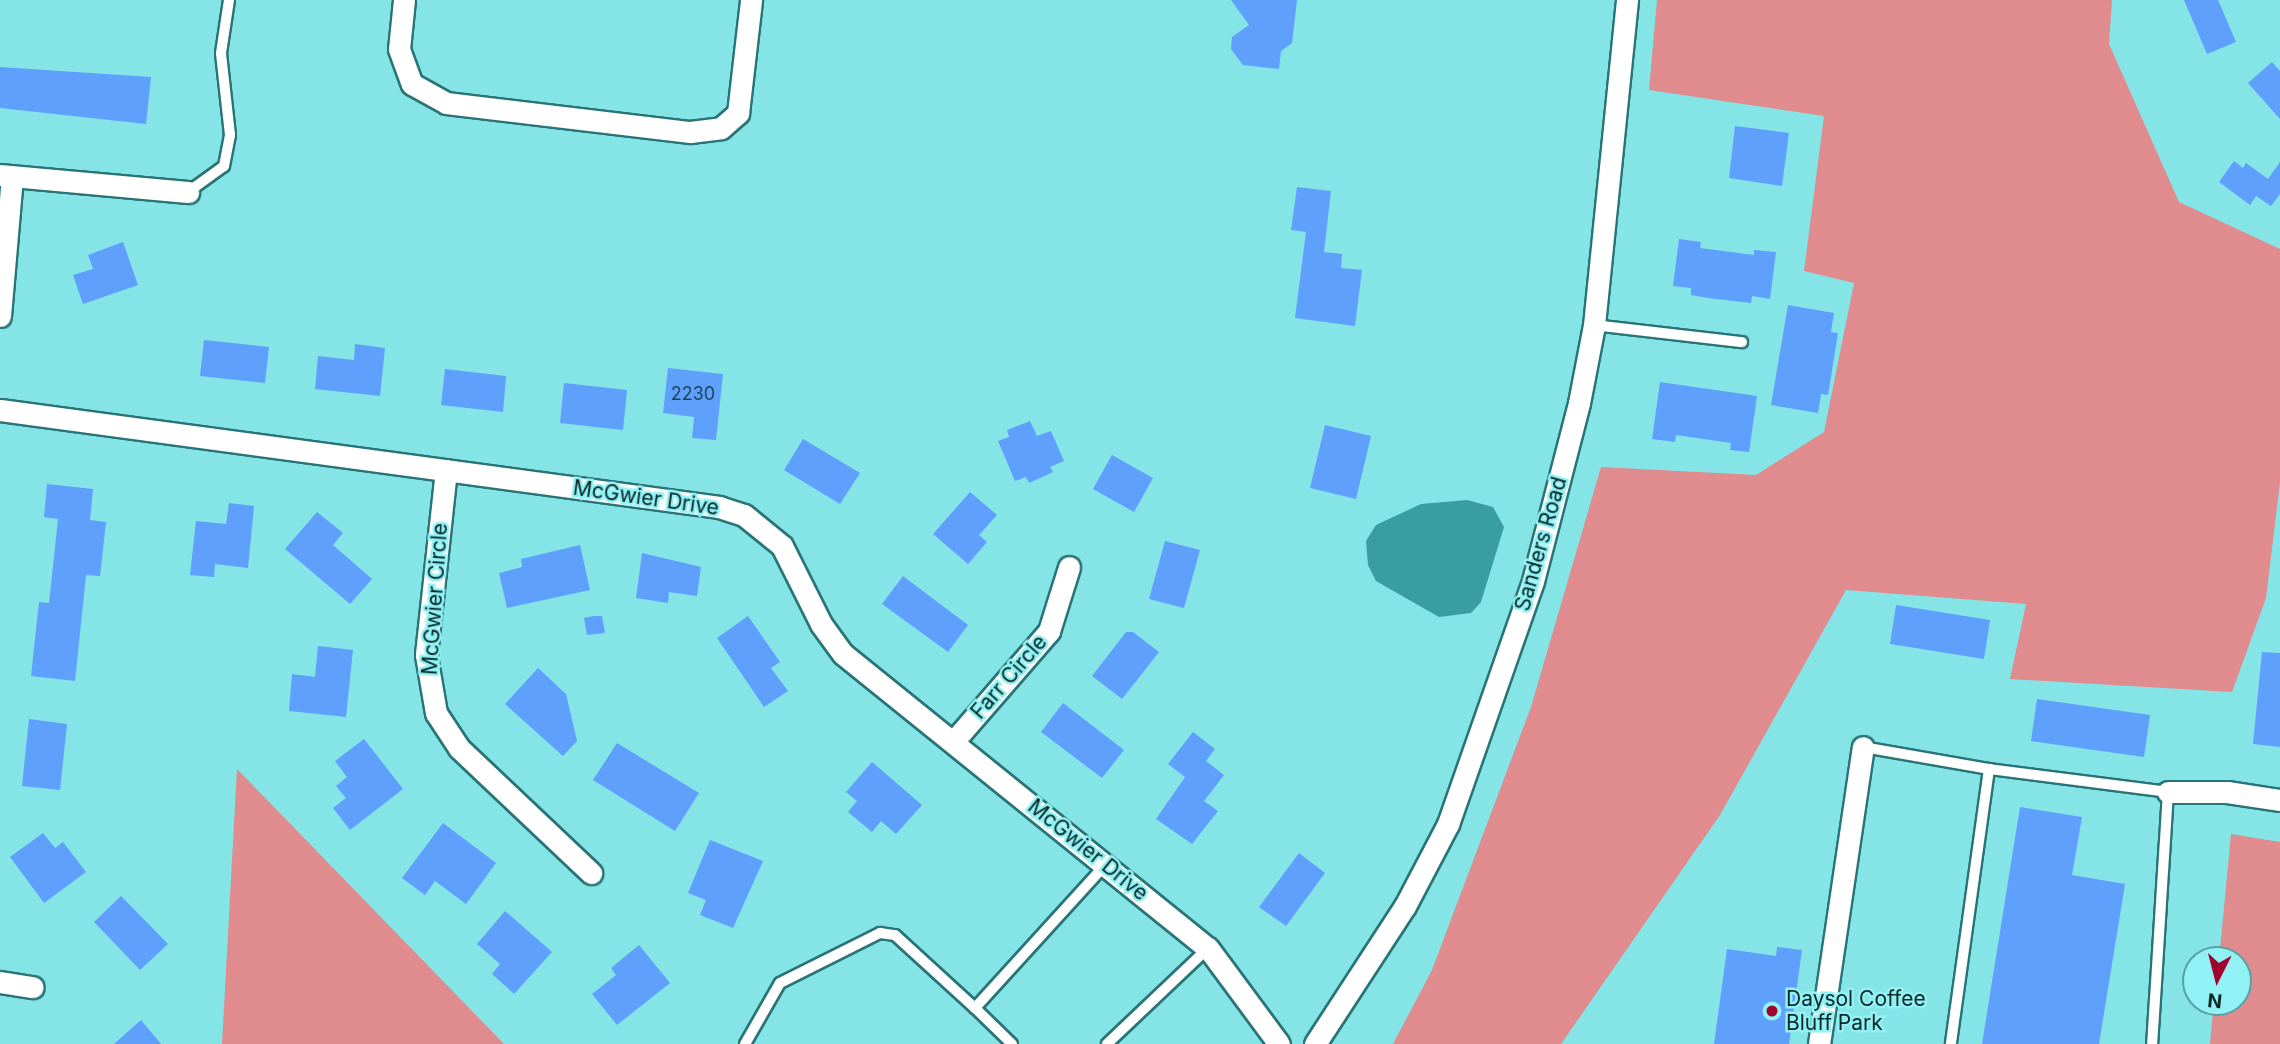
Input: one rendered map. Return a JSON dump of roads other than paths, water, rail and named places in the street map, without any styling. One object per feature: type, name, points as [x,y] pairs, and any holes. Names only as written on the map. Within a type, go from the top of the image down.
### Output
[{"type":"street","points":[[404,0],[399,49],[412,85],[446,103],[690,132],[721,128],[738,113],[751,0]]},
{"type":"street","name":"Sanders Road","points":[[1315,1044],[1405,906],[1448,824],[1533,581],[1576,414],[1594,325],[1627,0]]},
{"type":"street","points":[[0,316],[6,176],[188,192]]},
{"type":"street","name":"McGwier Drive","points":[[0,410],[719,507],[744,515],[782,546],[821,624],[843,654],[1208,948],[1279,1044]]},
{"type":"street","name":"McGwier Circle","points":[[446,470],[426,655],[436,713],[459,748],[591,873]]},
{"type":"street","name":"Farr Circle","points":[[953,742],[1049,631],[1069,567]]},
{"type":"street","points":[[1819,1044],[1863,747]]},
{"type":"street","points":[[2168,792],[2227,792],[2280,800]]},
{"type":"street","points":[[0,982],[33,987]]},
{"type":"lane","points":[[188,192],[201,187],[224,166],[230,135],[221,53],[229,0]]},
{"type":"lane","points":[[1594,325],[1742,342]]},
{"type":"lane","points":[[1863,747],[1989,769],[2168,792],[2152,1044]]},
{"type":"lane","points":[[1951,1044],[1989,769]]},
{"type":"lane","points":[[975,1008],[1106,864]]},
{"type":"lane","points":[[745,1044],[780,983],[880,933],[895,935],[1012,1044]]},
{"type":"lane","points":[[1107,1044],[1208,948]]},
{"type":"water","points":[[1467,500],[1493,507],[1504,527],[1481,602],[1471,613],[1439,617],[1376,581],[1368,565],[1366,541],[1376,525],[1421,504]]},
{"type":"place","name":"Daysol Coffee Bluff Park","points":[[1772,1011]]}]
